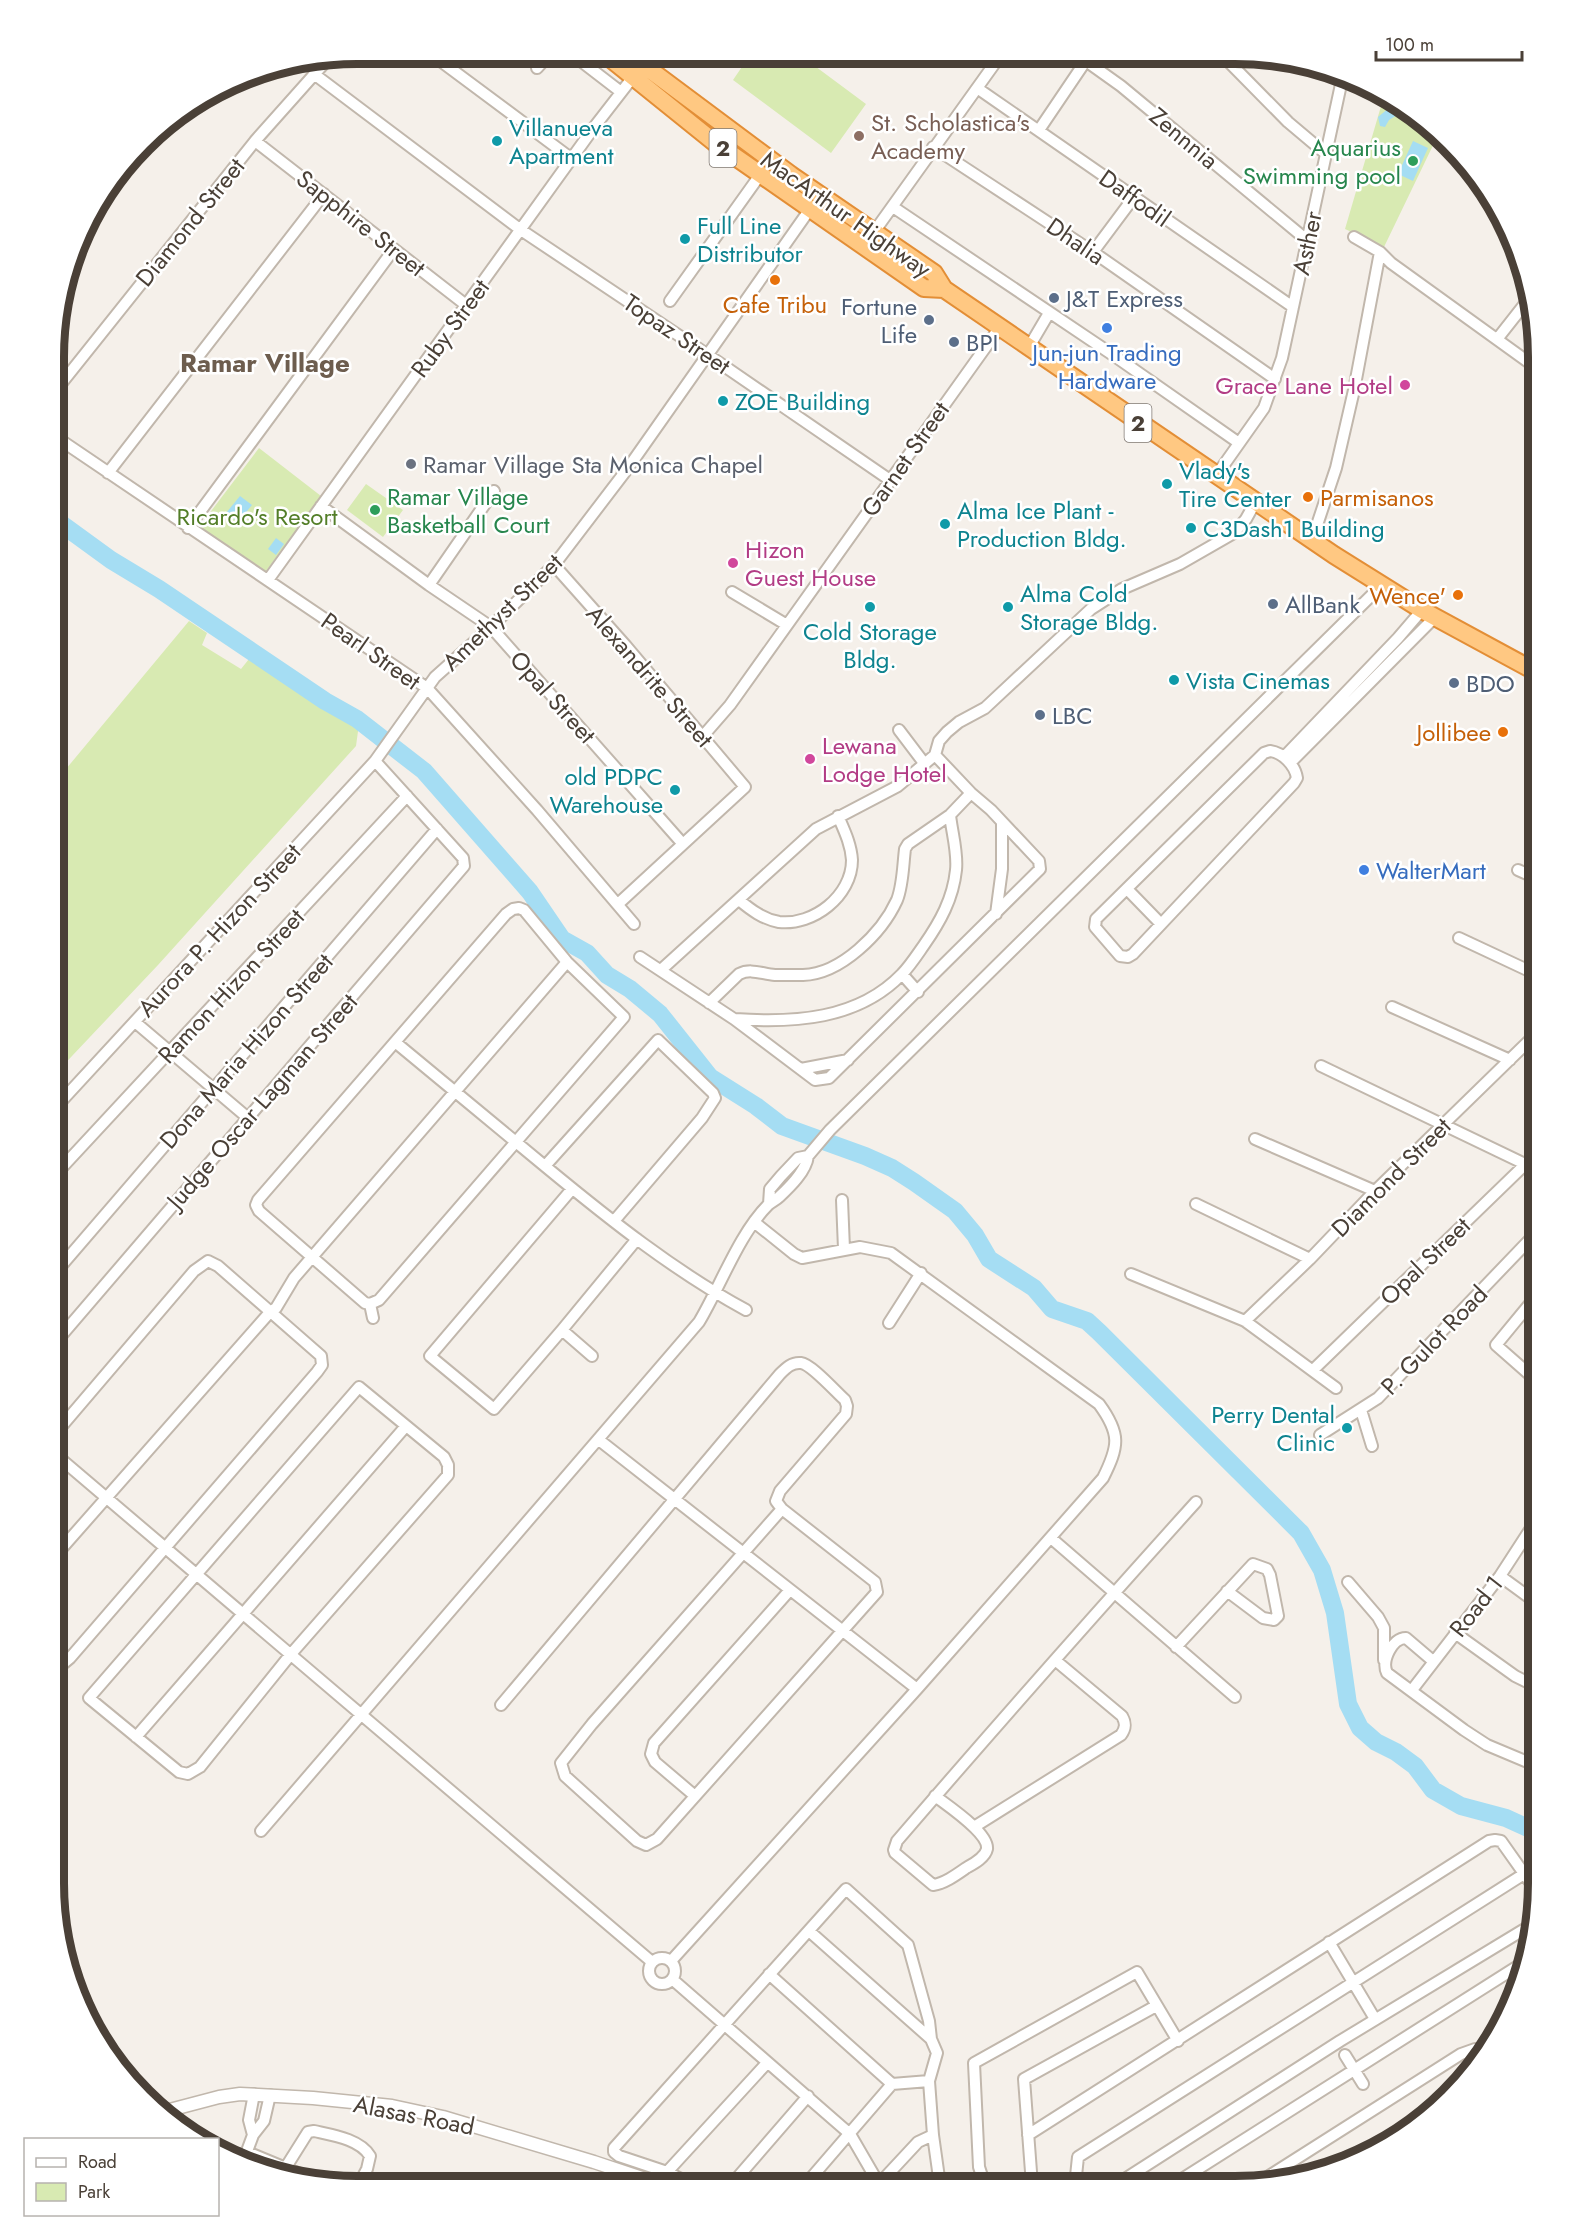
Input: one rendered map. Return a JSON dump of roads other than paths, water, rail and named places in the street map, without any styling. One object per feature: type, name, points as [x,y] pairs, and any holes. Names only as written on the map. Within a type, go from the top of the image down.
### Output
[{"type":"highway","name":"MacArthur Highway","points":[[617,64],[714,142],[924,288],[944,289]]},
{"type":"highway","name":"MacArthur Highway","points":[[642,64],[791,175],[934,273],[944,289],[1216,476],[1428,614],[1528,668]]},
{"type":"street","points":[[444,64],[572,159]]},
{"type":"street","points":[[537,68],[541,64]]},
{"type":"street","points":[[585,64],[621,92]]},
{"type":"street","points":[[874,232],[994,64]]},
{"type":"street","points":[[1039,130],[1084,64]]},
{"type":"street","name":"Zennnia","points":[[1095,64],[1308,241]]},
{"type":"street","points":[[1231,64],[1288,122],[1326,154]]},
{"type":"street","name":"Diamond Street","points":[[64,379],[255,141],[321,67]]},
{"type":"street","name":"Topaz Street","points":[[314,74],[521,230],[890,480]]},
{"type":"street","name":"Ruby Street","points":[[268,580],[633,77]]},
{"type":"street","name":"Asther","points":[[1216,476],[1264,408],[1275,379],[1308,241],[1341,85]]},
{"type":"street","name":"Daffodil","points":[[977,88],[1293,307]]},
{"type":"street","name":"Sapphire Street","points":[[255,141],[466,305]]},
{"type":"street","name":"Dhalia","points":[[933,147],[1093,252],[1275,379]]},
{"type":"street","points":[[670,301],[760,175]]},
{"type":"street","points":[[108,473],[324,194]]},
{"type":"street","points":[[1093,252],[1134,197]]},
{"type":"street","points":[[893,207],[1239,443]]},
{"type":"street","name":"Amethyst Street","points":[[378,757],[427,688],[447,665],[491,627],[554,566],[628,468],[810,209]]},
{"type":"street","points":[[1354,237],[1380,252],[1391,263],[1528,361]]},
{"type":"street","points":[[188,528],[394,249]]},
{"type":"street","points":[[1312,540],[1336,468],[1354,390],[1380,252]]},
{"type":"street","points":[[1498,338],[1523,307]]},
{"type":"street","points":[[1029,347],[1049,313]]},
{"type":"street","name":"Garnet Street","points":[[703,736],[730,705],[1000,327]]},
{"type":"street","name":"Pearl Street","points":[[64,443],[427,688],[537,810],[634,924]]},
{"type":"street","points":[[429,585],[494,491]]},
{"type":"street","points":[[662,969],[816,828],[898,786],[935,755],[939,741],[947,732],[959,722],[985,708],[1090,609],[1122,589],[1180,564],[1234,533],[1246,519],[1256,501]]},
{"type":"street","name":"Opal Street","points":[[321,506],[491,627],[682,843]]},
{"type":"street","name":"Alexandrite Street","points":[[554,566],[626,646],[745,787],[682,843]]},
{"type":"street","points":[[261,1831],[699,1322],[735,1254],[768,1204],[770,1189],[781,1176],[798,1158],[808,1156],[830,1130],[1382,585]]},
{"type":"street","points":[[732,592],[787,625]]},
{"type":"street","points":[[1287,760],[1428,614]]},
{"type":"street","points":[[899,730],[924,763]]},
{"type":"street","points":[[1278,752],[1296,771],[1298,778],[1294,783],[1128,957],[1120,956],[1094,924],[1096,919],[1126,889],[1264,753],[1278,752]]},
{"type":"street","points":[[640,957],[662,969],[734,1019],[815,1080],[829,1078],[1040,869],[1039,861],[935,755]]},
{"type":"street","points":[[378,757],[437,829]]},
{"type":"street","name":"Aurora P. Hizon Street","points":[[64,1098],[378,757]]},
{"type":"street","points":[[709,1003],[739,974],[751,971],[774,975],[807,975],[849,958],[866,945],[886,918],[897,898],[905,849],[908,844],[950,815],[971,793]]},
{"type":"street","name":"Ramon Hizon Street","points":[[64,1165],[407,795]]},
{"type":"street","points":[[734,1019],[792,1021],[850,1009],[879,992],[902,974],[936,928],[947,907],[956,868],[950,815]]},
{"type":"street","points":[[739,900],[763,917],[779,922],[801,921],[828,908],[842,890],[852,861],[849,842],[838,816]]},
{"type":"street","points":[[996,914],[1002,869],[1002,822]]},
{"type":"street","name":"Judge Oscar Lagman Street","points":[[64,1333],[464,866],[463,858],[437,829]]},
{"type":"street","name":"Dona Maria Hizon Street","points":[[64,1262],[437,829]]},
{"type":"street","points":[[618,904],[682,843]]},
{"type":"street","points":[[1518,870],[1528,874]]},
{"type":"street","points":[[1126,889],[1161,924]]},
{"type":"street","points":[[513,909],[524,910],[567,962],[624,1017],[380,1300],[370,1304],[359,1299],[259,1211],[256,1205],[395,1042],[506,914],[513,909]]},
{"type":"street","points":[[1459,938],[1528,970]]},
{"type":"street","points":[[64,1545],[276,1308],[294,1278],[567,962]]},
{"type":"street","points":[[902,974],[918,992]]},
{"type":"street","points":[[1392,1007],[1510,1060]]},
{"type":"street","points":[[135,1022],[248,1118]]},
{"type":"street","points":[[545,1166],[658,1040],[715,1098],[702,1118],[614,1221]]},
{"type":"street","points":[[395,1042],[572,1189],[637,1239],[716,1293],[746,1310]]},
{"type":"street","name":"Diamond Street","points":[[1245,1321],[1528,1042]]},
{"type":"street","points":[[801,1070],[848,1060]]},
{"type":"street","points":[[1321,1066],[1525,1164]]},
{"type":"street","points":[[1255,1139],[1375,1191]]},
{"type":"street","name":"Opal Street","points":[[1313,1370],[1528,1161]]},
{"type":"street","points":[[572,1189],[430,1356],[494,1409],[637,1239]]},
{"type":"street","points":[[842,1200],[844,1249]]},
{"type":"street","points":[[1196,1204],[1310,1259]]},
{"type":"street","points":[[671,1961],[917,1689],[1103,1478],[1112,1460],[1117,1438],[1110,1419],[1099,1404],[891,1253],[860,1247],[802,1258],[754,1222]]},
{"type":"street","name":"P. Gulot Road","points":[[1320,1435],[1378,1398],[1528,1242]]},
{"type":"street","points":[[64,1424],[208,1261],[213,1262],[318,1351],[321,1356],[322,1365],[64,1663]]},
{"type":"street","points":[[889,1323],[921,1273]]},
{"type":"street","points":[[1131,1274],[1245,1321],[1336,1388]]},
{"type":"street","points":[[370,1304],[372,1318]]},
{"type":"street","points":[[1528,1306],[1496,1345],[1528,1373]]},
{"type":"street","points":[[562,1330],[592,1356]]},
{"type":"street","points":[[501,1705],[788,1366],[801,1363],[845,1400],[846,1414],[776,1497],[777,1506],[782,1509],[876,1583],[877,1592],[657,1839],[646,1845],[641,1844],[565,1776],[561,1763],[592,1724],[782,1509]]},
{"type":"street","points":[[359,1387],[406,1426],[444,1457],[448,1465],[448,1475],[291,1654],[194,1772],[188,1774],[179,1772],[89,1698],[359,1387]]},
{"type":"street","points":[[1361,1410],[1372,1446]]},
{"type":"street","points":[[136,1737],[406,1426]]},
{"type":"street","points":[[599,1440],[917,1689]]},
{"type":"street","points":[[64,1462],[652,1962]]},
{"type":"street","points":[[936,1796],[985,1838],[987,1848],[985,1854],[976,1862],[946,1881],[933,1885],[894,1850],[897,1841],[936,1796],[1113,1594],[1196,1502]]},
{"type":"street","name":"Road 1","points":[[1412,1690],[1500,1576],[1528,1534]]},
{"type":"street","points":[[1051,1538],[1113,1594],[1235,1697]]},
{"type":"street","points":[[1176,1647],[1227,1591],[1253,1564],[1263,1567],[1270,1575],[1278,1616],[1274,1620],[1263,1618],[1227,1591]]},
{"type":"street","points":[[1500,1576],[1528,1596]]},
{"type":"street","points":[[1348,1582],[1378,1617],[1384,1629],[1384,1666],[1387,1673],[1479,1740],[1528,1762]]},
{"type":"street","points":[[695,1796],[655,1762],[651,1754],[654,1743],[790,1590]]},
{"type":"street","points":[[1455,1633],[1515,1676],[1528,1682]]},
{"type":"street","points":[[1384,1660],[1398,1640],[1406,1638],[1433,1661]]},
{"type":"street","points":[[974,1827],[1120,1735],[1124,1730],[1122,1716],[1055,1660]]},
{"type":"street","points":[[1028,2135],[1178,2042],[1329,1942],[1489,1842],[1501,1841],[1528,1880]]},
{"type":"street","points":[[1077,2176],[1078,2157],[1524,1874]]},
{"type":"street","points":[[675,2176],[619,2156],[614,2152],[614,2148],[846,1889],[905,1941],[922,1994],[931,2039],[937,2053],[929,2081],[939,2176]]},
{"type":"street","points":[[1130,2176],[1376,2019],[1524,1930]]},
{"type":"street","points":[[809,1931],[931,2039]]},
{"type":"street","points":[[1329,1942],[1376,2019]]},
{"type":"street","points":[[664,1958],[671,1961],[675,1970],[672,1979],[662,1984],[652,1978],[650,1967],[652,1962],[664,1958]]},
{"type":"street","points":[[1187,2176],[1515,1968]]},
{"type":"street","points":[[982,2176],[979,2167],[974,2063],[1137,1972],[1178,2042]]},
{"type":"street","points":[[769,1974],[892,2084]]},
{"type":"street","points":[[672,1979],[850,2134],[874,2176]]},
{"type":"street","points":[[1031,2176],[1024,2079],[1156,2006]]},
{"type":"street","points":[[1274,2173],[1461,2054],[1475,2049]]},
{"type":"street","points":[[1345,2055],[1363,2084]]},
{"type":"street","points":[[667,2172],[767,2063]]},
{"type":"street","points":[[813,2176],[892,2084],[929,2081]]},
{"type":"street","points":[[253,2135],[249,2120],[254,2094]]},
{"type":"street","name":"Alasas Road","points":[[172,2109],[219,2097],[254,2094],[392,2106],[443,2117],[634,2176]]},
{"type":"street","points":[[246,2153],[253,2135],[264,2121],[270,2095]]},
{"type":"street","points":[[739,2176],[808,2096]]},
{"type":"street","points":[[286,2167],[308,2132],[314,2131],[358,2144],[366,2150],[370,2157],[363,2176]]},
{"type":"street","points":[[887,2176],[918,2142],[933,2135]]},
{"type":"water","name":"Aquarius Swimming pool","points":[[1388,108],[1397,115],[1389,120],[1385,127],[1380,126],[1378,117]]},
{"type":"water","name":"Aquarius Swimming pool","points":[[1413,141],[1428,148],[1413,181],[1398,174]]},
{"type":"water","points":[[240,496],[252,505],[238,522],[226,513]]},
{"type":"water","points":[[276,538],[284,544],[276,555],[268,549]]},
{"type":"waterway","points":[[64,526],[111,560],[159,589],[325,701],[357,719],[424,771],[530,892],[562,939],[587,953],[607,975],[630,989],[660,1014],[710,1077],[756,1106],[782,1126],[865,1156],[892,1168],[914,1182],[955,1211],[975,1235],[989,1259],[1034,1288],[1052,1309],[1087,1321],[1301,1533],[1322,1570],[1335,1613],[1348,1704],[1360,1728],[1376,1742],[1396,1752],[1415,1766],[1433,1790],[1461,1806],[1506,1818],[1528,1828]]},
{"type":"place","name":"St. Scholastica's Academy","points":[[859,136]]},
{"type":"place","name":"Villanueva Apartment","points":[[497,141]]},
{"type":"place","name":"Aquarius Swimming pool","points":[[1413,161]]},
{"type":"place","name":"Full Line Distributor","points":[[685,239]]},
{"type":"place","name":"Cafe Tribu","points":[[775,280]]},
{"type":"place","name":"J&T Express","points":[[1054,298]]},
{"type":"place","name":"Fortune Life","points":[[929,320]]},
{"type":"place","name":"Jun-jun Trading Hardware","points":[[1107,328]]},
{"type":"place","name":"BPI","points":[[954,342]]},
{"type":"place","name":"Grace Lane Hotel","points":[[1405,385]]},
{"type":"place","name":"ZOE Building","points":[[723,401]]},
{"type":"place","name":"Ramar Village Sta Monica Chapel","points":[[411,464]]},
{"type":"place","name":"Vlady's Tire Center","points":[[1167,484]]},
{"type":"place","name":"Parmisanos","points":[[1308,497]]},
{"type":"place","name":"Ramar Village Basketball Court","points":[[375,510]]},
{"type":"place","name":"Alma Ice Plant - Production Bldg.","points":[[945,524]]},
{"type":"place","name":"C3Dash1 Building","points":[[1191,528]]},
{"type":"place","name":"Hizon Guest House","points":[[733,563]]},
{"type":"place","name":"Wence'","points":[[1458,595]]},
{"type":"place","name":"AllBank","points":[[1273,604]]},
{"type":"place","name":"Cold Storage Bldg.","points":[[870,607]]},
{"type":"place","name":"Alma Cold Storage Bldg.","points":[[1008,607]]},
{"type":"place","name":"Vista Cinemas","points":[[1174,680]]},
{"type":"place","name":"BDO","points":[[1454,683]]},
{"type":"place","name":"LBC","points":[[1040,715]]},
{"type":"place","name":"Jollibee","points":[[1503,732]]},
{"type":"place","name":"Lewana Lodge Hotel","points":[[810,759]]},
{"type":"place","name":"old PDPC Warehouse","points":[[675,790]]},
{"type":"place","name":"WalterMart","points":[[1364,870]]},
{"type":"place","name":"Perry Dental Clinic","points":[[1347,1428]]},
{"type":"district","name":"Ramar Village","points":[[265,363]]},
{"type":"park label","name":"Ricardo's Resort","points":[[257,516]]}]
